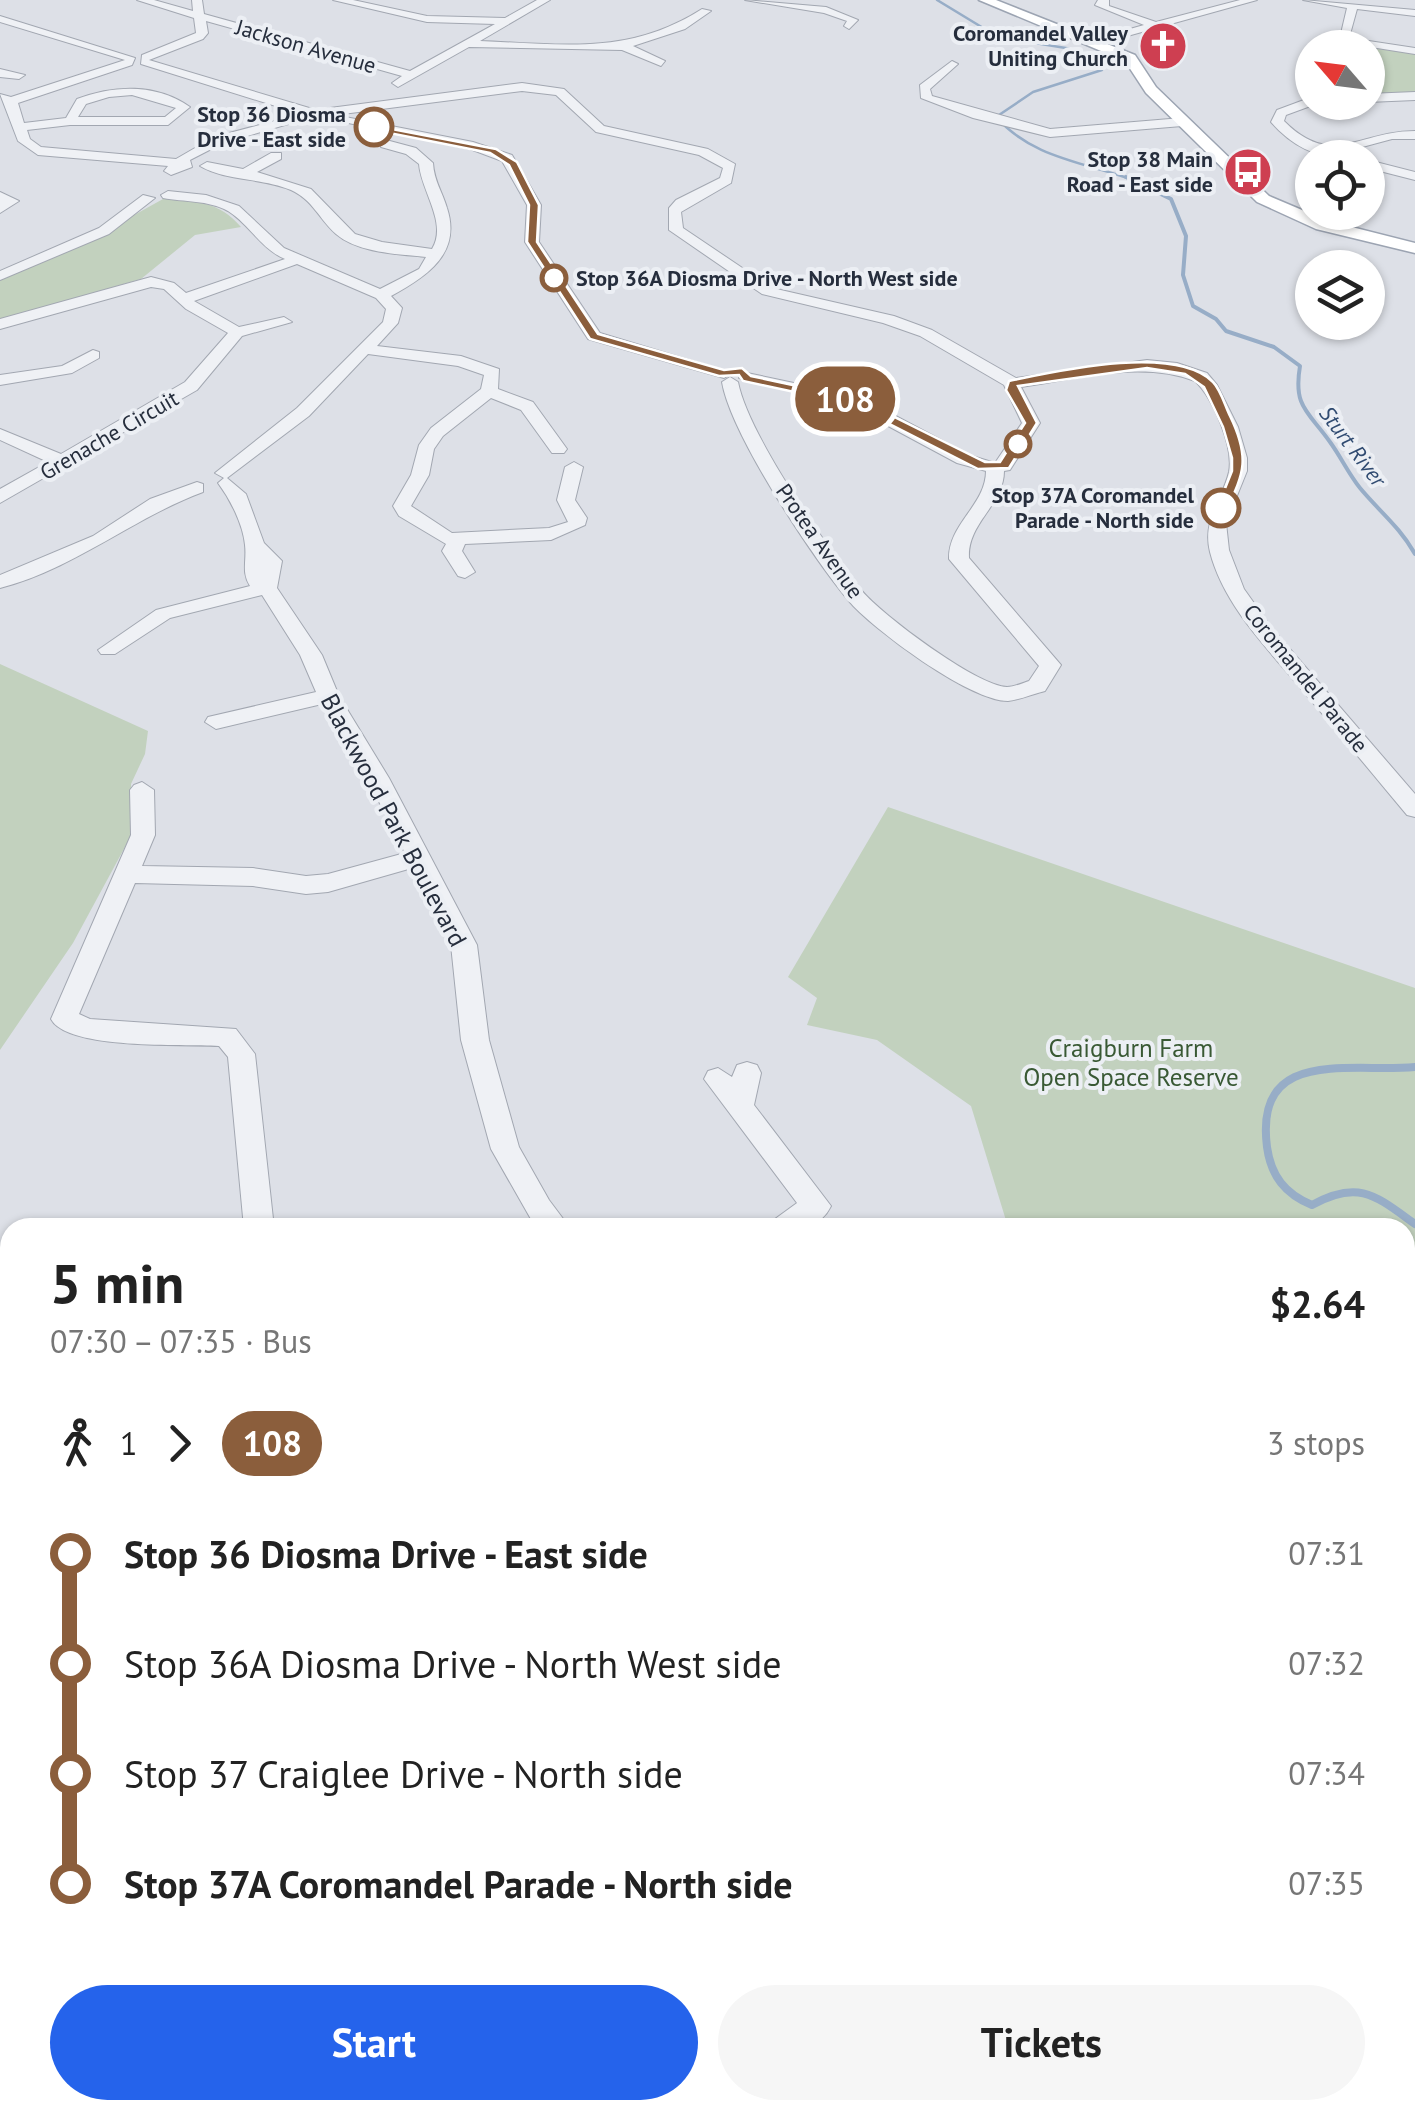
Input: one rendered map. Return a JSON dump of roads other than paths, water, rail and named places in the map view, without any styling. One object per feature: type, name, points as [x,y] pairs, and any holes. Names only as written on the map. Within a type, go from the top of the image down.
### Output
[{"type":"main road","points":[[985,0],[1130,58],[1151,90],[1270,203],[1322,225],[1415,248]]},
{"type":"street","name":"Jackson Avenue","points":[[142,0],[411,76]]},
{"type":"street","points":[[182,163],[52,155],[28,146],[5,99],[129,60],[146,59],[199,37],[202,34],[196,0]]},
{"type":"street","points":[[338,0],[427,19],[506,22]]},
{"type":"street","points":[[359,106],[545,0]]},
{"type":"street","points":[[750,0],[836,12],[853,20],[849,26]]},
{"type":"street","points":[[1104,0],[1100,5],[1105,8],[1156,26]]},
{"type":"street","points":[[1095,42],[1252,0]]},
{"type":"street","points":[[1308,0],[1415,13]]},
{"type":"street","points":[[1353,6],[1343,40],[1415,51]]},
{"type":"street","points":[[466,44],[612,49],[681,26],[706,10]]},
{"type":"street","points":[[0,19],[129,60]]},
{"type":"street","points":[[622,46],[661,64]]},
{"type":"street","points":[[0,276],[104,231],[159,192],[182,163],[225,140],[319,115],[359,106],[538,87],[564,94],[574,112],[602,130],[643,143],[706,152],[727,162],[728,176],[674,211],[676,230],[767,290],[913,328],[952,345],[1013,384],[1012,390],[1031,423],[1004,466],[995,468],[964,459],[854,402],[734,378],[594,336],[532,242],[534,205],[507,158],[473,146],[319,115],[146,59]]},
{"type":"street","points":[[952,64],[924,88],[927,98],[998,121],[1064,134],[1182,122]]},
{"type":"street","points":[[0,73],[19,75]]},
{"type":"street","points":[[19,127],[70,121],[168,121],[184,107],[119,89],[81,102],[70,121]]},
{"type":"street","points":[[1385,97],[1415,96]]},
{"type":"street","points":[[1295,108],[1281,113],[1277,122],[1295,140]]},
{"type":"street","points":[[1378,140],[1392,135],[1415,135]]},
{"type":"street","points":[[362,138],[421,156],[441,210],[444,244],[430,253],[416,278],[378,294]]},
{"type":"street","points":[[245,173],[276,156]]},
{"type":"street","points":[[207,166],[288,185],[313,197],[331,222],[350,236],[430,253]]},
{"type":"street","points":[[1385,168],[1415,176]]},
{"type":"street","points":[[159,192],[206,199],[234,209],[279,252],[378,294],[390,302],[394,316],[289,424],[226,478],[197,476],[193,483],[201,489],[240,507]]},
{"type":"street","points":[[0,196],[12,201],[0,209]]},
{"type":"street","points":[[180,295],[279,252]]},
{"type":"street","points":[[180,295],[295,260]]},
{"type":"street","points":[[0,324],[140,283],[164,284],[237,332],[284,322]]},
{"type":"street","name":"Grenache Circuit","points":[[0,497],[191,386],[237,332]]},
{"type":"street","points":[[365,349],[461,362],[528,406],[558,450]]},
{"type":"street","points":[[0,380],[66,370],[93,354]]},
{"type":"street","name":"Coromandel Parade","points":[[1013,384],[1147,364],[1188,371],[1209,385],[1229,427],[1238,458],[1238,471],[1217,524],[1224,570],[1264,631],[1415,809]]},
{"type":"street","name":"Protea Avenue","points":[[734,378],[728,388],[732,399],[776,480],[857,598],[936,661],[974,684],[1008,694],[1038,686],[1050,664],[956,550],[958,540],[995,484],[995,468]]},
{"type":"street","points":[[491,382],[425,448],[420,476],[402,506],[441,536],[458,540],[585,529],[566,500],[574,467]]},
{"type":"street","points":[[0,434],[63,462]]},
{"type":"street","name":"Blackwood Park Boulevard","points":[[226,478],[237,494],[255,545],[252,567],[256,581],[267,588],[311,655],[328,696],[378,778],[464,946],[475,1040],[505,1149],[546,1218]]},
{"type":"street","points":[[0,582],[100,540],[157,503],[201,489]]},
{"type":"street","points":[[458,540],[452,551],[465,572]]},
{"type":"street","points":[[0,557],[27,570]]},
{"type":"street","points":[[108,650],[163,614],[267,588]]},
{"type":"street","points":[[216,722],[328,696]]},
{"type":"street","points":[[142,790],[143,834],[64,1019],[86,1030],[226,1036],[241,1054],[259,1218]]},
{"type":"street","points":[[125,874],[328,883],[418,858]]},
{"type":"street","points":[[733,1076],[740,1106],[822,1217]]},
{"type":"waterway","name":"Sturt River","points":[[937,0],[998,37],[1072,49],[1104,60],[1102,70],[1033,92],[996,117],[1010,131],[1042,150],[1131,179]]},
{"type":"waterway","name":"Sturt River","points":[[1126,177],[1131,179]]},
{"type":"waterway","name":"Sturt River","points":[[1131,179],[1171,199],[1186,236],[1183,275],[1193,306],[1216,319],[1226,331],[1274,347],[1300,366],[1299,391],[1304,408],[1360,488],[1415,554]]},
{"type":"waterway","name":"Sturt River","points":[[1406,1218],[1366,1194],[1342,1193],[1312,1205],[1294,1195],[1272,1167],[1267,1147],[1267,1115],[1276,1093],[1291,1079],[1312,1071],[1415,1067]]},
{"type":"place","name":"Coromandel Valley Uniting Church","points":[[1163,46]]},
{"type":"place","name":"Stop 36 Diosma Drive - East side","points":[[374,127]]},
{"type":"place","name":"Stop 38 Main Road - East side","points":[[1248,172]]},
{"type":"place","name":"Stop 36A Diosma Drive - North West side","points":[[554,278]]},
{"type":"place","name":"Stop 37A Coromandel Parade - North side","points":[[1221,508]]},
{"type":"park label","name":"Craigburn Farm Open Space Reserve","points":[[1131,1062]]}]
